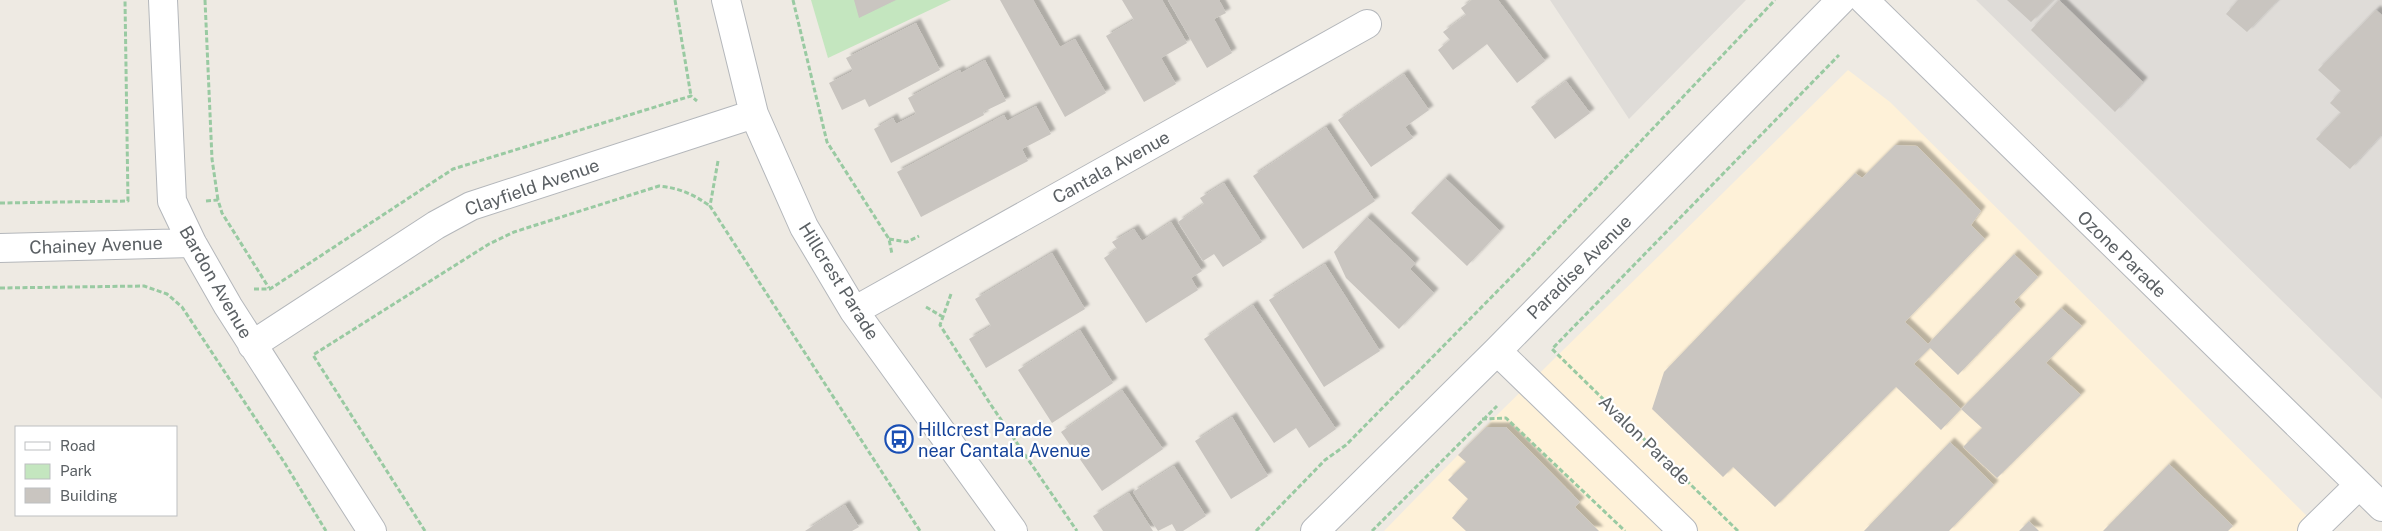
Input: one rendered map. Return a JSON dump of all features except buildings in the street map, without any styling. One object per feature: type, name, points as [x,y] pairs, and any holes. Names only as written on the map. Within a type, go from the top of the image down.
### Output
[{"type":"street","name":"Bardon Avenue","points":[[163,0],[170,195],[192,242],[252,345],[372,531]]},
{"type":"street","name":"Hillcrest Parade","points":[[726,0],[754,114],[804,227],[854,311],[1013,531]]},
{"type":"street","name":"Paradise Avenue","points":[[1315,531],[1496,351],[1841,0]]},
{"type":"street","name":"Ozone Parade","points":[[1864,0],[2382,507]]},
{"type":"street","name":"Cantala Avenue","points":[[854,311],[1367,24]]},
{"type":"street","name":"Clayfield Avenue","points":[[252,345],[436,225],[470,206],[754,114]]},
{"type":"street","name":"Chainey Avenue","points":[[0,248],[192,242]]},
{"type":"street","points":[[1496,351],[1683,531]]},
{"type":"street","points":[[2312,531],[2359,485]]},
{"type":"path","points":[[0,204],[128,201],[125,0]]},
{"type":"path","points":[[205,0],[212,159],[218,200],[222,213],[270,289]]},
{"type":"path","points":[[675,0],[691,96]]},
{"type":"path","points":[[793,0],[827,142],[889,239],[893,260]]},
{"type":"path","points":[[1256,531],[1325,460],[1346,445],[1527,261],[1775,0]]},
{"type":"path","name":"Avalon Parade","points":[[1738,531],[1552,349],[1839,55]]},
{"type":"path","points":[[718,161],[710,206],[920,531]]},
{"type":"path","name":"Clayfield Avenue","points":[[425,531],[313,355],[489,244],[514,232],[659,186],[674,187],[692,193],[710,206]]},
{"type":"path","name":"Bardon Avenue","points":[[205,201],[218,200]]},
{"type":"path","points":[[0,288],[144,286],[167,294],[182,307],[284,462],[326,531]]},
{"type":"path","points":[[922,305],[943,317],[940,325],[991,405],[1078,531]]},
{"type":"path","points":[[1372,531],[1497,406]]},
{"type":"path","points":[[1482,419],[1506,418],[1626,531]]},
{"type":"shaded area","points":[[1550,0],[1746,0],[1629,119]]},
{"type":"shaded area","points":[[1976,0],[2382,0],[2382,399],[2331,349]]},
{"type":"shaded area","points":[[1848,70],[1890,102],[2322,531],[1384,531],[1495,417]]},
{"type":"green space","points":[[811,0],[951,0],[828,58]]},
{"type":"place","name":"Hillcrest Parade near Cantala Avenue","points":[[899,439]]}]
